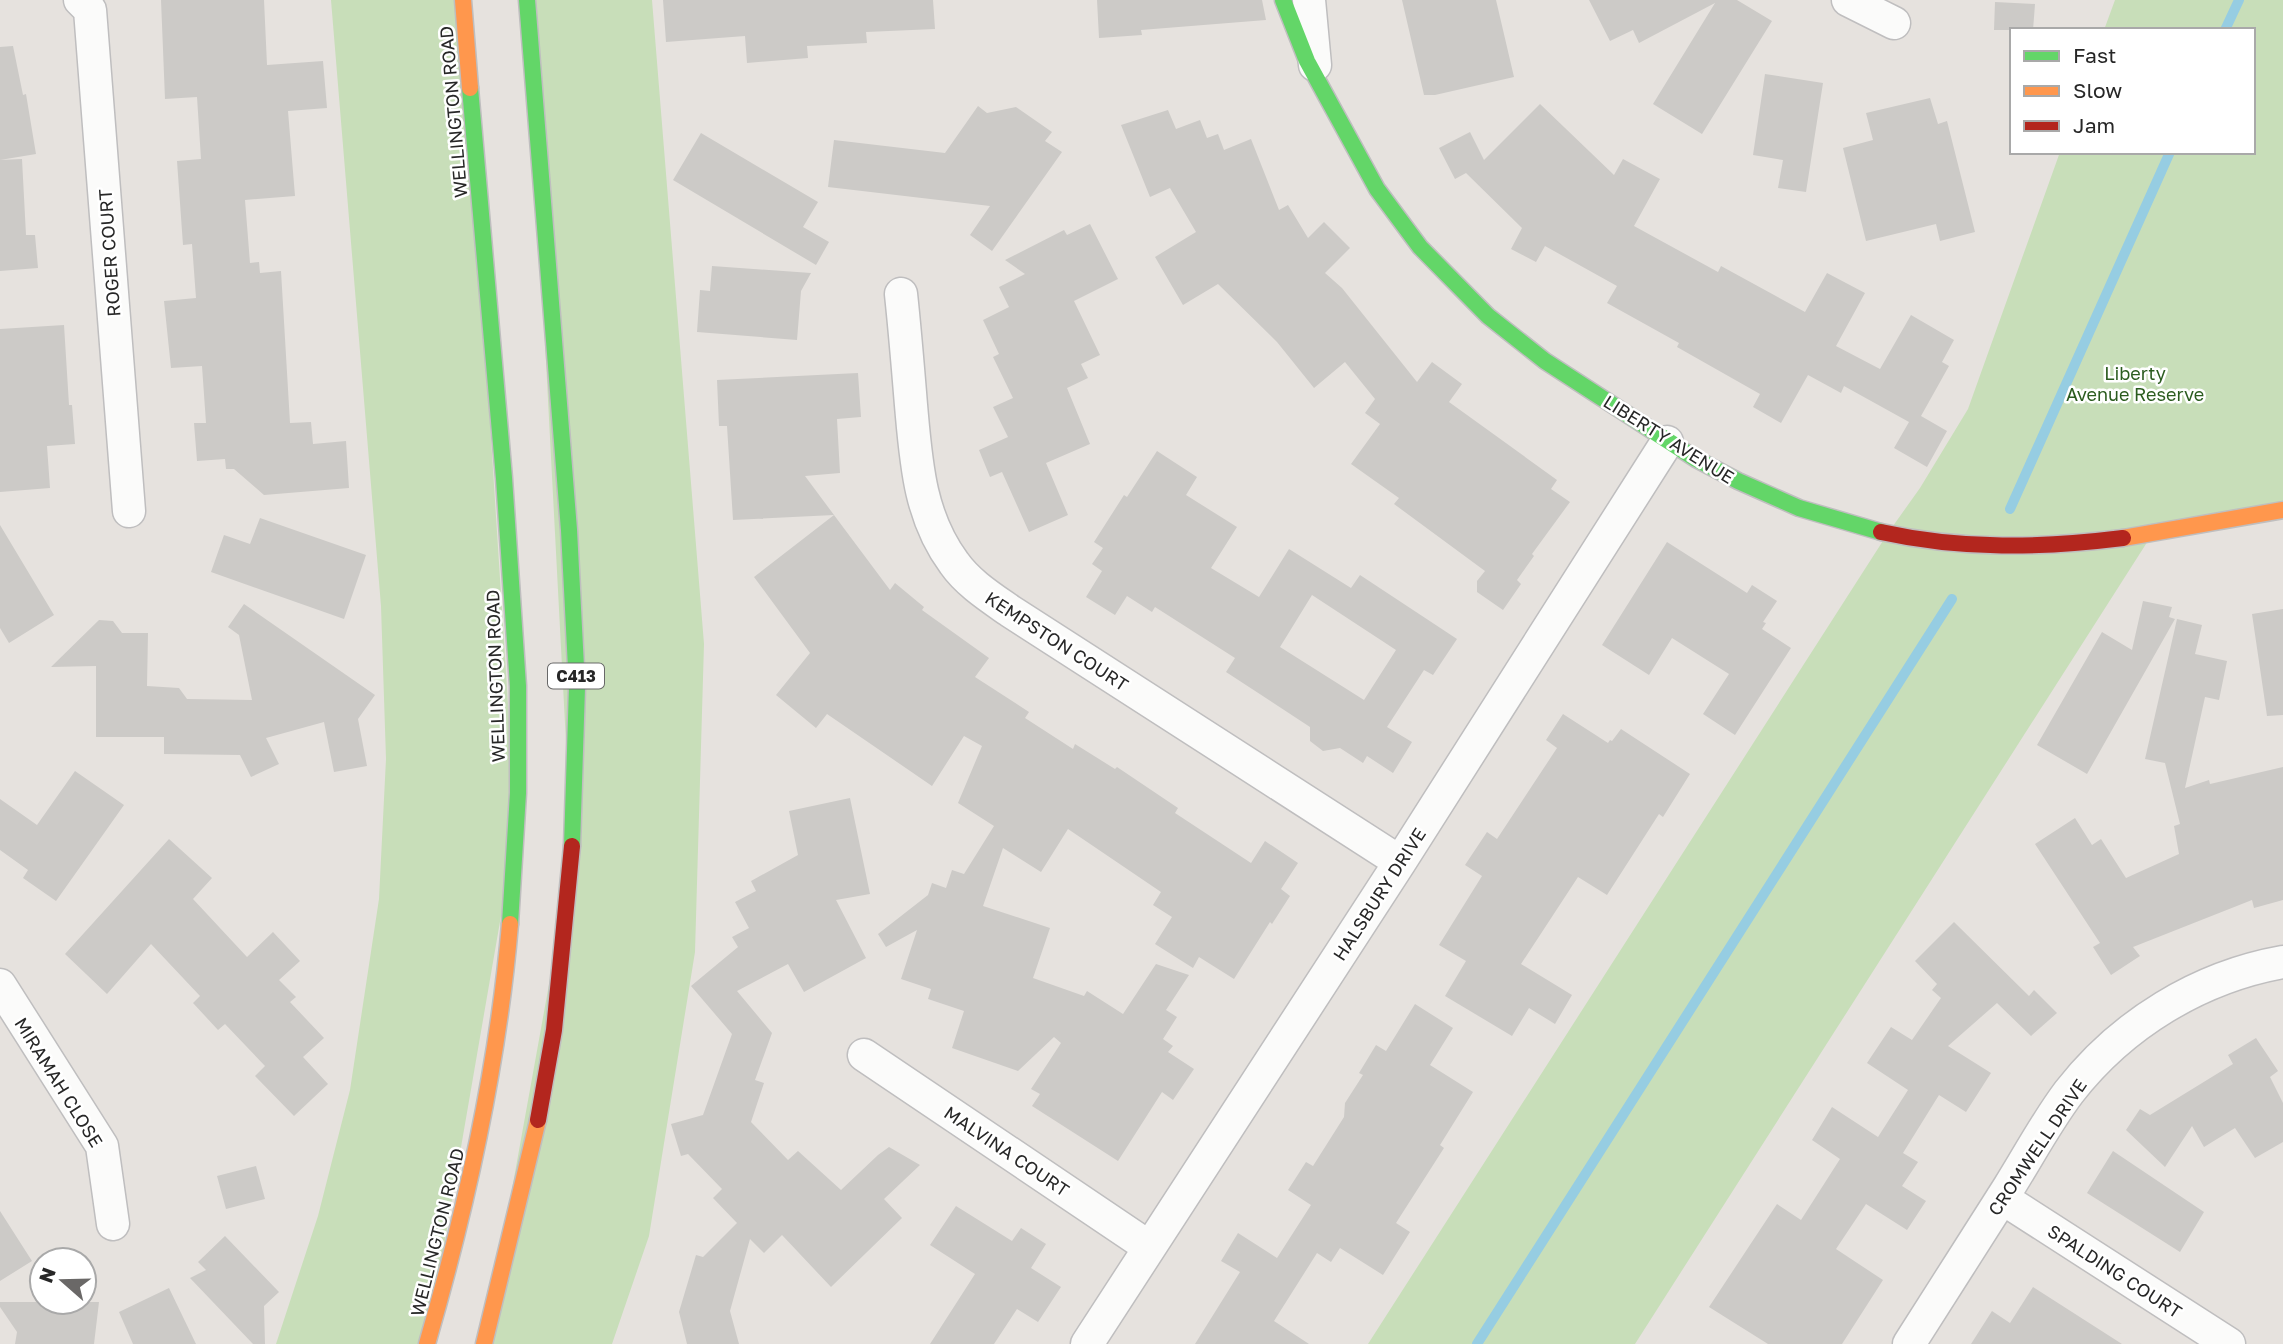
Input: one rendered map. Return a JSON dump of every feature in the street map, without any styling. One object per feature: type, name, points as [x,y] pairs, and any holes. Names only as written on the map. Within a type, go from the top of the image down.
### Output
[{"type":"main road","name":"WELLINGTON ROAD","points":[[427,1344],[470,1194],[495,1063],[510,944],[517,816],[519,712],[505,477],[463,0]]},
{"type":"main road","name":"C413","points":[[484,1344],[533,1147],[552,1043],[572,844],[577,687],[569,530],[527,0]]},
{"type":"main road","name":"LIBERTY AVENUE","points":[[1283,0],[1317,81],[1378,189],[1412,236],[1455,285],[1507,333],[1667,442],[1748,487],[1822,515],[1888,533],[1965,545],[2048,546],[2097,543],[2283,510]]},
{"type":"street","name":"ROGER COURT","points":[[80,0],[90,10],[129,511]]},
{"type":"street","name":"LIBERTY AVENUE","points":[[1309,0],[1317,81]]},
{"type":"street","points":[[1848,0],[1894,23]]},
{"type":"street","name":"KEMPSTON COURT","points":[[901,293],[918,473],[925,507],[937,537],[955,565],[980,590],[1010,611],[1400,862]]},
{"type":"street","name":"HALSBURY DRIVE","points":[[1087,1344],[1400,862],[1667,442]]},
{"type":"street","name":"CROMWELL DRIVE","points":[[1909,1344],[2069,1093],[2120,1038],[2172,1002],[2199,988],[2232,974],[2283,962]]},
{"type":"street","name":"MIRAMAH CLOSE","points":[[0,985],[102,1146],[113,1224]]},
{"type":"street","name":"MALVINA COURT","points":[[864,1055],[1149,1247]]},
{"type":"street","name":"SPALDING COURT","points":[[2002,1198],[2229,1344]]},
{"type":"green space","points":[[331,0],[463,0],[516,829],[427,1344],[276,1344],[318,1216],[350,1090],[379,899],[386,759],[381,606]]},
{"type":"green space","points":[[527,0],[652,0],[704,644],[695,952],[649,1236],[612,1344],[484,1344],[572,857]]},
{"type":"green space","name":"Liberty Avenue Reserve","points":[[2115,0],[2283,0],[2283,509],[2153,533],[1635,1344],[1368,1344],[1888,533],[1920,488],[1968,409],[2059,154],[2255,154],[2255,28],[2105,28]]},
{"type":"building","points":[[161,0],[264,0],[267,65],[323,61],[327,108],[288,111],[295,196],[245,200],[250,263],[259,262],[260,273],[281,271],[290,423],[311,422],[313,444],[346,441],[349,488],[264,495],[234,469],[226,469],[225,459],[197,461],[194,423],[206,423],[202,366],[171,368],[164,301],[196,298],[192,244],[183,245],[177,161],[201,159],[197,97],[165,99]]},
{"type":"building","points":[[663,0],[933,0],[935,29],[866,32],[867,43],[807,46],[808,58],[747,63],[745,36],[666,42]]},
{"type":"building","points":[[1097,0],[1262,0],[1266,20],[1141,30],[1142,35],[1099,38]]},
{"type":"building","points":[[1402,0],[1496,0],[1514,77],[1435,95],[1424,95]]},
{"type":"building","points":[[1589,0],[1737,0],[1772,21],[1702,134],[1653,104],[1715,3],[1639,43],[1633,30],[1610,41]]},
{"type":"building","points":[[1995,2],[2035,4],[2033,28],[1994,30]]},
{"type":"building","points":[[13,46],[23,95],[26,94],[36,154],[0,160],[0,47]]},
{"type":"building","points":[[1765,74],[1823,83],[1806,192],[1778,188],[1783,160],[1753,155]]},
{"type":"building","points":[[1930,98],[1938,124],[1947,121],[1975,232],[1940,241],[1936,224],[1866,241],[1843,148],[1873,140],[1866,113]]},
{"type":"building","points":[[1540,104],[1614,175],[1623,159],[1660,179],[1634,226],[1718,272],[1721,266],[1805,312],[1827,273],[1865,293],[1836,346],[1880,369],[1911,315],[1954,340],[1942,362],[1949,366],[1921,416],[1947,431],[1927,467],[1894,448],[1909,422],[1844,386],[1841,393],[1808,375],[1781,423],[1753,407],[1760,394],[1677,347],[1679,343],[1607,303],[1617,286],[1545,246],[1536,262],[1511,249],[1522,228],[1466,173],[1455,179],[1439,148],[1470,132],[1484,160]]},
{"type":"building","points":[[978,106],[987,113],[1016,107],[1052,132],[1045,141],[1062,152],[992,251],[970,235],[990,206],[828,187],[834,140],[945,153]]},
{"type":"building","points":[[1168,110],[1176,129],[1200,120],[1207,138],[1218,134],[1224,150],[1251,139],[1279,210],[1288,205],[1308,238],[1324,222],[1350,248],[1325,273],[1342,288],[1417,382],[1432,362],[1462,384],[1449,402],[1557,480],[1551,489],[1570,502],[1532,554],[1534,556],[1517,580],[1521,584],[1503,610],[1477,592],[1477,581],[1485,571],[1394,504],[1399,498],[1351,464],[1380,424],[1365,413],[1375,399],[1345,362],[1314,388],[1277,342],[1218,284],[1183,305],[1155,257],[1196,232],[1170,188],[1150,197],[1121,125]]},
{"type":"building","points":[[701,133],[818,202],[803,227],[829,242],[816,265],[673,180]]},
{"type":"building","points":[[22,159],[26,235],[35,235],[38,268],[0,271],[0,160]]},
{"type":"building","points":[[1090,224],[1118,279],[1074,301],[1100,355],[1081,364],[1088,378],[1067,388],[1090,444],[1046,463],[1068,515],[1029,532],[1002,472],[990,477],[979,450],[1008,437],[993,407],[1013,398],[993,357],[999,354],[983,320],[1009,307],[999,287],[1025,274],[1005,260],[1064,230],[1067,235]]},
{"type":"building","points":[[712,266],[811,273],[801,291],[797,340],[697,332],[700,290],[710,291]]},
{"type":"building","points":[[64,325],[69,405],[72,405],[75,444],[47,446],[50,488],[0,492],[0,329]]},
{"type":"building","points":[[858,373],[861,417],[837,419],[840,473],[805,476],[834,515],[733,520],[727,426],[719,426],[717,380]]},
{"type":"building","points":[[1157,451],[1197,477],[1186,495],[1237,527],[1211,568],[1259,597],[1289,549],[1351,588],[1360,575],[1457,639],[1433,675],[1424,670],[1387,727],[1412,742],[1393,773],[1367,756],[1363,763],[1340,748],[1323,751],[1310,741],[1310,727],[1226,672],[1235,658],[1155,607],[1152,612],[1127,596],[1115,615],[1086,597],[1102,571],[1092,564],[1103,548],[1094,542],[1124,495],[1127,497]],"holes":[[[1312,595],[1396,650],[1364,700],[1280,647]]]},
{"type":"building","points":[[834,515],[890,590],[895,583],[924,607],[922,610],[989,658],[975,677],[1029,712],[1025,718],[1073,749],[1075,744],[1115,769],[1117,767],[1178,808],[1175,813],[1251,863],[1265,841],[1298,863],[1281,889],[1290,896],[1234,979],[1199,957],[1193,968],[1155,944],[1172,917],[1153,905],[1161,892],[1068,829],[1041,872],[1003,848],[983,906],[1050,928],[1033,978],[1084,996],[1087,991],[1123,1014],[1156,964],[1189,975],[1166,1010],[1177,1017],[1163,1039],[1173,1046],[1168,1052],[1194,1069],[1173,1100],[1162,1092],[1118,1161],[1032,1106],[1040,1094],[1031,1089],[1061,1043],[1054,1037],[1018,1071],[952,1048],[964,1011],[928,999],[931,989],[901,979],[917,930],[886,947],[878,934],[928,895],[932,883],[946,888],[952,870],[964,874],[994,826],[958,803],[982,746],[964,736],[932,786],[827,714],[816,728],[776,695],[810,653],[754,577]]},
{"type":"building","points":[[260,518],[366,555],[344,619],[211,572],[224,535],[250,544]]},
{"type":"building","points":[[0,525],[54,615],[9,643],[0,628]]},
{"type":"building","points":[[1667,542],[1747,593],[1752,585],[1777,601],[1763,622],[1766,623],[1762,629],[1791,648],[1735,735],[1703,714],[1729,674],[1672,638],[1649,675],[1602,645]]},
{"type":"building","points":[[2143,601],[2172,607],[2169,617],[2175,619],[2087,774],[2037,745],[2102,632],[2132,650]]},
{"type":"building","points":[[244,604],[375,695],[358,719],[367,766],[334,772],[324,722],[266,738],[279,764],[251,777],[240,755],[164,754],[164,737],[96,737],[96,666],[51,667],[99,620],[113,621],[122,633],[148,633],[147,686],[179,688],[187,699],[252,700],[239,635],[228,627]]},
{"type":"building","points":[[2283,609],[2283,715],[2267,716],[2252,614]]},
{"type":"building","points":[[2177,619],[2202,625],[2195,654],[2227,661],[2219,700],[2205,697],[2185,788],[2209,780],[2210,784],[2283,767],[2283,900],[2254,908],[2252,900],[2133,947],[2140,956],[2111,975],[2093,947],[2100,943],[2035,844],[2075,818],[2092,845],[2101,839],[2126,878],[2179,854],[2174,826],[2180,824],[2165,763],[2145,759]]},
{"type":"building","points":[[1563,714],[1608,743],[1621,729],[1690,774],[1663,817],[1659,814],[1607,895],[1578,877],[1521,964],[1572,995],[1555,1024],[1529,1008],[1512,1036],[1445,996],[1466,961],[1439,945],[1482,876],[1465,865],[1487,832],[1497,839],[1557,748],[1546,740]]},
{"type":"building","points":[[75,771],[124,805],[56,901],[23,878],[28,870],[0,850],[0,799],[37,825]]},
{"type":"building","points":[[850,798],[870,894],[836,900],[866,958],[804,992],[788,964],[737,991],[772,1033],[755,1080],[764,1083],[751,1122],[788,1160],[798,1151],[841,1190],[889,1147],[920,1165],[884,1199],[902,1218],[831,1287],[782,1235],[764,1253],[750,1239],[730,1311],[739,1344],[687,1344],[679,1312],[696,1255],[703,1257],[737,1223],[713,1198],[722,1189],[688,1154],[681,1156],[671,1124],[703,1115],[732,1034],[691,986],[738,947],[732,937],[749,928],[735,902],[756,891],[751,881],[798,855],[789,811]]},
{"type":"building","points":[[169,839],[212,878],[193,899],[247,957],[273,932],[300,961],[279,980],[296,997],[290,1002],[324,1038],[303,1057],[328,1084],[294,1116],[255,1076],[265,1066],[225,1024],[218,1030],[193,1003],[200,996],[151,944],[107,994],[65,954]]},
{"type":"building","points":[[1954,922],[2029,996],[2034,990],[2057,1013],[2031,1036],[1997,1003],[1948,1046],[1991,1073],[1966,1112],[1939,1095],[1903,1153],[1918,1162],[1902,1186],[1926,1201],[1907,1230],[1866,1204],[1836,1249],[1883,1280],[1842,1344],[1768,1344],[1709,1307],[1777,1204],[1801,1220],[1840,1159],[1812,1140],[1832,1107],[1878,1137],[1908,1090],[1867,1063],[1891,1027],[1912,1040],[1941,998],[1932,990],[1937,984],[1915,961]]},
{"type":"building","points":[[1415,1004],[1453,1028],[1430,1065],[1473,1092],[1440,1145],[1444,1148],[1396,1223],[1410,1232],[1383,1275],[1340,1248],[1331,1262],[1317,1253],[1274,1321],[1309,1344],[1195,1344],[1240,1272],[1221,1261],[1238,1233],[1277,1258],[1311,1205],[1288,1190],[1306,1162],[1313,1166],[1344,1117],[1345,1103],[1363,1075],[1359,1073],[1376,1045],[1386,1051]]},
{"type":"building","points":[[2256,1038],[2278,1071],[2270,1077],[2283,1103],[2283,1142],[2255,1158],[2235,1128],[2204,1147],[2192,1126],[2165,1167],[2126,1130],[2140,1109],[2150,1115],[2233,1064],[2228,1055]]},
{"type":"building","points":[[2113,1151],[2204,1212],[2180,1252],[2087,1193]]},
{"type":"building","points":[[256,1166],[265,1199],[226,1209],[217,1176]]},
{"type":"building","points":[[956,1206],[1012,1241],[1021,1228],[1046,1244],[1031,1268],[1061,1287],[1038,1322],[1017,1309],[994,1344],[930,1344],[975,1274],[930,1245]]},
{"type":"building","points":[[0,1211],[28,1255],[28,1264],[0,1281]]},
{"type":"building","points":[[225,1236],[279,1292],[264,1306],[265,1344],[253,1344],[190,1278],[206,1270],[198,1262]]},
{"type":"building","points":[[2033,1287],[2122,1344],[1971,1344],[1992,1311],[2010,1323]]},
{"type":"building","points":[[169,1288],[196,1344],[133,1344],[119,1312]]},
{"type":"building","points":[[0,1302],[28,1302],[28,1316],[97,1316],[94,1344],[15,1344],[17,1332],[0,1307]]},
{"type":"waterway","points":[[2226,28],[2239,0]]},
{"type":"waterway","points":[[2010,509],[2169,154]]},
{"type":"waterway","points":[[1477,1344],[1952,599]]},
{"type":"traffic: fast","points":[[527,0],[569,530],[577,687],[572,846]]},
{"type":"traffic: fast","points":[[1283,0],[1307,61],[1377,189],[1420,247],[1488,316],[1545,361],[1696,459],[1799,508],[1881,532]]},
{"type":"traffic: fast","points":[[470,88],[504,478],[518,686],[518,793],[510,924]]},
{"type":"traffic: slow","points":[[463,0],[470,88]]},
{"type":"traffic: slow","points":[[2123,538],[2283,510]]},
{"type":"traffic: slow","points":[[427,1344],[479,1136],[498,1031],[510,924]]},
{"type":"traffic: slow","points":[[484,1344],[538,1120]]},
{"type":"traffic: jam","points":[[1881,532],[1942,542],[2002,546],[2123,538]]},
{"type":"traffic: jam","points":[[538,1120],[554,1030],[572,846]]}]
